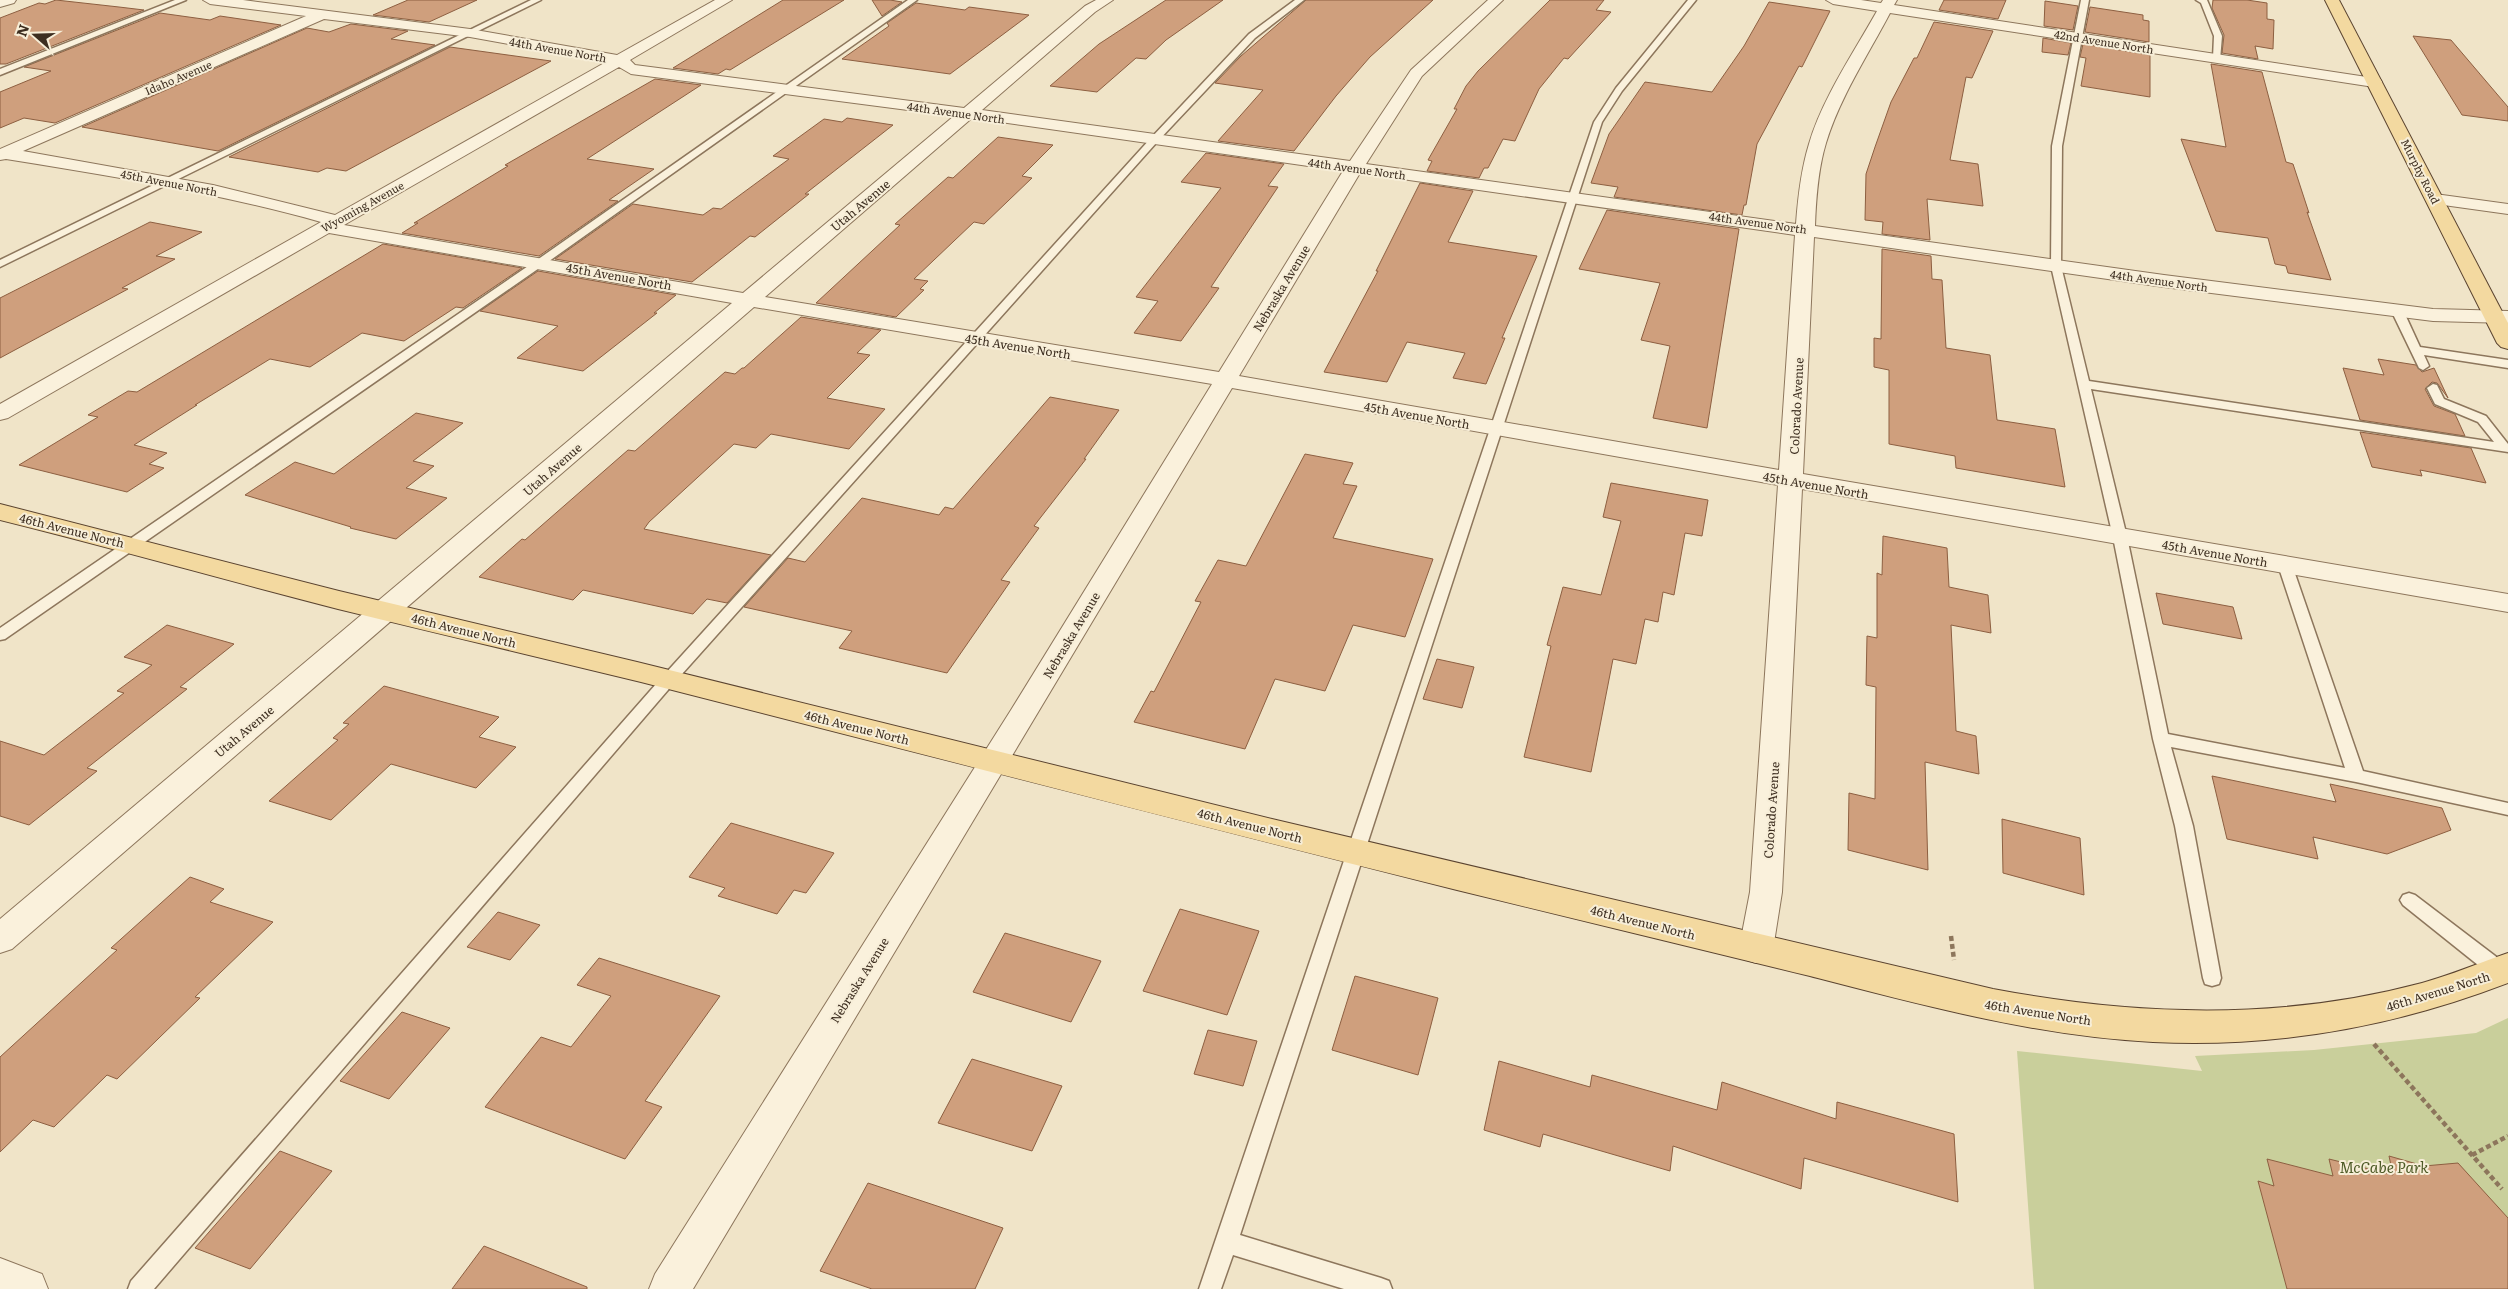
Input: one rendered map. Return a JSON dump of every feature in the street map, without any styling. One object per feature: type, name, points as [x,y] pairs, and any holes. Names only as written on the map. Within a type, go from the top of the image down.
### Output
[{"type":"main road","name":"Murphy Road","points":[[2332,0],[2435,199],[2501,317],[2508,343]]},
{"type":"main road","name":"46th Avenue North","points":[[0,512],[386,611],[670,679],[1356,852],[1973,1001],[2110,1023],[2168,1027],[2224,1027],[2292,1023],[2349,1015],[2408,1002],[2504,970]]},
{"type":"street","points":[[0,3],[9,0]]},
{"type":"street","name":"44th Avenue North","points":[[210,0],[470,33],[621,61],[631,69],[968,113],[1354,168],[1806,229],[2056,266],[2433,315],[2501,317]]},
{"type":"street","name":"Wyoming Avenue","points":[[0,413],[621,61],[725,0]]},
{"type":"street","name":"Utah Avenue","points":[[0,939],[968,113],[1090,10],[1106,0]]},
{"type":"street","name":"Nebraska Avenue","points":[[670,1289],[1354,168],[1416,73],[1496,0]]},
{"type":"street","name":"42nd Avenue North","points":[[1833,0],[1888,4],[2077,37],[2374,82]]},
{"type":"street","name":"Idaho Avenue","points":[[2,153],[349,4]]},
{"type":"street","name":"Colorado Avenue","points":[[1756,949],[1766,892],[1792,480],[1807,196],[1817,144],[1830,111],[1888,4]]},
{"type":"street","name":"45th Avenue North","points":[[2,153],[168,181],[280,204],[332,224],[749,300],[977,340],[1225,380],[1497,429],[2508,603]]},
{"type":"street","points":[[2435,199],[2508,209]]},
{"type":"street","points":[[0,1278],[27,1289]]},
{"type":"lane","points":[[0,72],[182,0]]},
{"type":"lane","points":[[0,264],[537,0]]},
{"type":"lane","points":[[0,635],[129,544],[541,262],[913,0]]},
{"type":"lane","points":[[139,1289],[670,679],[977,340],[1154,140],[1252,36],[1300,0]]},
{"type":"lane","points":[[1210,1289],[1598,122],[1619,90],[1692,0]]},
{"type":"lane","points":[[2085,0],[2057,146],[2056,266],[2120,537],[2162,739],[2184,826],[2212,978]]},
{"type":"lane","points":[[2200,0],[2204,2],[2218,36],[2217,58]]},
{"type":"lane","points":[[2397,310],[2423,366]]},
{"type":"lane","points":[[2416,350],[2508,364]]},
{"type":"lane","points":[[2083,384],[2506,448]]},
{"type":"lane","points":[[2433,388],[2439,401],[2482,420],[2506,448]]},
{"type":"lane","points":[[2285,565],[2356,776]]},
{"type":"lane","points":[[2162,739],[2356,776],[2508,809]]},
{"type":"lane","points":[[2409,900],[2504,970]]},
{"type":"lane","points":[[1227,1242],[1381,1289]]},
{"type":"path","points":[[2349,1015],[2502,1189]]},
{"type":"path","points":[[2472,1155],[2508,1136]]},
{"type":"green space","name":"McCabe Park","points":[[2508,1018],[2508,1289],[2034,1289],[2017,1051],[2202,1071],[2195,1056],[2314,1050],[2476,1033]]},
{"type":"building","points":[[56,0],[144,10],[6,64],[0,64],[0,18],[39,3],[45,4]]},
{"type":"building","points":[[408,0],[477,0],[429,22],[373,15]]},
{"type":"building","points":[[783,0],[844,0],[730,70],[726,69],[718,74],[673,68]]},
{"type":"building","points":[[872,0],[890,0],[902,2],[882,16]]},
{"type":"building","points":[[1166,0],[1223,0],[1166,40],[1146,59],[1136,58],[1097,92],[1050,86],[1099,44]]},
{"type":"building","points":[[1306,0],[1433,0],[1370,57],[1336,96],[1294,151],[1218,141],[1263,90],[1215,83],[1241,56]]},
{"type":"building","points":[[1550,0],[1604,0],[1596,10],[1611,12],[1568,59],[1564,58],[1539,89],[1515,141],[1503,139],[1488,168],[1484,168],[1479,178],[1427,171],[1432,161],[1428,160],[1457,109],[1454,109],[1466,86],[1478,71]]},
{"type":"building","points":[[1944,0],[2006,0],[1998,19],[1939,10]]},
{"type":"building","points":[[2213,0],[2247,0],[2267,3],[2267,19],[2274,20],[2273,49],[2255,46],[2258,59],[2222,53],[2224,35],[2212,8]]},
{"type":"building","points":[[2045,1],[2078,6],[2073,30],[2044,26]]},
{"type":"building","points":[[1769,2],[1830,11],[1802,67],[1799,66],[1757,144],[1746,205],[1744,205],[1742,215],[1614,197],[1618,187],[1591,183],[1609,134],[1645,82],[1712,92],[1744,46]]},
{"type":"building","points":[[916,3],[965,10],[969,7],[1029,15],[950,74],[842,59],[889,26],[887,23]]},
{"type":"building","points":[[2090,7],[2143,15],[2143,20],[2149,21],[2149,42],[2085,32]]},
{"type":"building","points":[[160,13],[210,20],[220,16],[281,25],[55,123],[24,118],[0,128],[0,92],[51,71],[24,67]]},
{"type":"building","points":[[1934,22],[1993,31],[1972,78],[1966,77],[1950,160],[1978,164],[1983,206],[1927,199],[1930,240],[1882,234],[1883,222],[1865,220],[1866,174],[1891,102],[1914,58],[1917,58]]},
{"type":"building","points":[[351,24],[408,31],[391,39],[435,45],[218,151],[82,127],[307,28],[329,32]]},
{"type":"building","points":[[2413,36],[2451,40],[2508,107],[2508,121],[2462,115]]},
{"type":"building","points":[[2043,38],[2071,43],[2068,55],[2042,52]]},
{"type":"building","points":[[2083,44],[2150,55],[2150,97],[2081,86],[2086,58],[2080,57]]},
{"type":"building","points":[[450,47],[551,61],[346,171],[327,168],[318,172],[229,157]]},
{"type":"building","points":[[2211,64],[2262,72],[2286,162],[2293,164],[2309,213],[2307,212],[2331,280],[2288,273],[2286,266],[2275,264],[2268,238],[2216,231],[2181,139],[2226,147]]},
{"type":"building","points":[[655,79],[701,85],[587,159],[654,169],[609,200],[618,201],[539,256],[402,233],[418,223],[414,223],[508,166],[505,165]]},
{"type":"building","points":[[847,118],[893,125],[805,194],[809,194],[755,237],[750,236],[692,282],[555,259],[633,204],[703,215],[713,208],[721,209],[789,159],[773,156],[824,119],[842,122]]},
{"type":"building","points":[[998,137],[1053,145],[1022,176],[1032,178],[984,224],[974,222],[914,279],[928,281],[920,289],[924,290],[896,317],[816,303],[900,225],[895,224],[948,177],[953,178]]},
{"type":"building","points":[[1206,153],[1284,164],[1268,186],[1278,187],[1211,287],[1219,288],[1181,341],[1134,333],[1158,301],[1136,297],[1221,188],[1181,182]]},
{"type":"building","points":[[1420,183],[1473,191],[1448,242],[1537,256],[1502,338],[1505,338],[1486,384],[1453,378],[1465,353],[1407,342],[1387,382],[1324,372],[1378,271],[1376,271]]},
{"type":"building","points":[[1607,210],[1739,229],[1707,428],[1653,418],[1670,346],[1641,340],[1660,283],[1579,269]]},
{"type":"building","points":[[150,222],[202,232],[156,256],[175,259],[122,288],[128,289],[0,358],[0,298]]},
{"type":"building","points":[[383,244],[522,268],[463,308],[456,307],[404,341],[362,333],[310,367],[270,359],[134,445],[167,453],[149,464],[164,468],[127,492],[19,465],[98,417],[88,415],[128,391],[137,392]]},
{"type":"building","points":[[1882,249],[1931,256],[1932,279],[1942,280],[1946,348],[1990,355],[1997,420],[2055,429],[2065,487],[1956,468],[1955,456],[1889,444],[1889,370],[1874,367],[1874,338],[1881,339]]},
{"type":"building","points":[[538,271],[676,295],[654,313],[657,313],[583,371],[517,358],[558,326],[480,311]]},
{"type":"building","points":[[801,317],[881,330],[857,353],[870,355],[827,398],[885,409],[849,449],[771,434],[756,448],[734,444],[649,522],[644,529],[771,555],[727,603],[707,599],[693,614],[583,590],[573,600],[479,577],[522,539],[525,540],[628,450],[635,451],[725,372],[735,374],[744,368]]},
{"type":"building","points":[[2378,359],[2416,365],[2422,372],[2434,368],[2448,398],[2437,383],[2432,382],[2425,389],[2434,406],[2455,414],[2465,436],[2360,420],[2343,368],[2384,375]]},
{"type":"building","points":[[1050,397],[1119,410],[1084,459],[1086,459],[1034,526],[1039,528],[1001,580],[1010,582],[947,673],[839,648],[852,631],[744,607],[788,558],[805,562],[862,498],[939,515],[945,507],[953,509]]},
{"type":"building","points":[[416,413],[463,423],[413,461],[434,466],[406,488],[447,498],[396,539],[350,528],[245,495],[295,462],[334,474]]},
{"type":"building","points":[[2360,432],[2471,448],[2486,483],[2420,470],[2422,476],[2372,467]]},
{"type":"building","points":[[1305,454],[1353,463],[1343,484],[1357,486],[1333,538],[1433,559],[1405,637],[1353,625],[1325,691],[1275,679],[1245,749],[1134,722],[1151,691],[1154,692],[1201,602],[1195,601],[1218,560],[1246,566]]},
{"type":"building","points":[[1611,483],[1708,500],[1702,536],[1685,533],[1674,595],[1663,592],[1658,622],[1645,619],[1636,664],[1613,659],[1591,772],[1524,757],[1551,646],[1547,645],[1563,587],[1601,595],[1621,521],[1603,517]]},
{"type":"building","points":[[1883,536],[1947,548],[1949,587],[1988,595],[1991,633],[1951,625],[1956,731],[1976,736],[1979,774],[1925,762],[1928,870],[1848,850],[1849,793],[1875,799],[1876,687],[1866,685],[1867,636],[1877,638],[1877,573],[1882,575]]},
{"type":"building","points":[[2156,593],[2233,607],[2242,639],[2163,624]]},
{"type":"building","points":[[167,625],[234,644],[180,687],[187,689],[87,768],[97,771],[29,825],[0,816],[0,741],[44,755],[124,693],[117,691],[152,665],[124,657]]},
{"type":"building","points":[[1437,659],[1474,667],[1462,708],[1423,699]]},
{"type":"building","points":[[384,686],[499,717],[479,737],[516,747],[476,788],[391,764],[331,820],[269,801],[338,740],[333,738],[349,724],[343,723]]},
{"type":"building","points":[[2212,776],[2336,802],[2330,784],[2442,808],[2451,830],[2387,854],[2313,837],[2318,859],[2227,839]]},
{"type":"building","points":[[2002,819],[2080,838],[2084,895],[2003,873]]},
{"type":"building","points":[[731,823],[834,853],[806,893],[794,890],[777,914],[718,896],[725,888],[689,877]]},
{"type":"building","points":[[190,877],[224,889],[210,902],[273,922],[195,997],[200,998],[117,1079],[107,1075],[54,1127],[33,1120],[0,1152],[0,1057],[117,950],[111,948]]},
{"type":"building","points":[[1180,909],[1259,931],[1227,1015],[1143,991]]},
{"type":"building","points":[[498,912],[540,925],[510,960],[467,947]]},
{"type":"building","points":[[1005,933],[1101,961],[1071,1022],[973,992]]},
{"type":"building","points":[[599,958],[720,996],[645,1101],[662,1107],[625,1159],[485,1107],[541,1037],[571,1047],[611,996],[577,985]]},
{"type":"building","points":[[1355,976],[1438,998],[1418,1075],[1332,1050]]},
{"type":"building","points":[[402,1012],[450,1028],[389,1099],[340,1081]]},
{"type":"building","points":[[1208,1030],[1257,1041],[1243,1086],[1194,1074]]},
{"type":"building","points":[[972,1059],[1062,1086],[1032,1151],[938,1123]]},
{"type":"building","points":[[1499,1061],[1590,1087],[1592,1075],[1717,1110],[1722,1082],[1836,1119],[1837,1102],[1954,1134],[1958,1202],[1804,1158],[1801,1189],[1673,1146],[1670,1171],[1543,1134],[1540,1147],[1484,1130]]},
{"type":"building","points":[[280,1151],[332,1171],[250,1269],[195,1248]]},
{"type":"building","points":[[2389,1156],[2424,1166],[2458,1163],[2508,1218],[2508,1289],[2287,1289],[2258,1181],[2274,1186],[2267,1159],[2333,1176],[2329,1159],[2393,1175]]},
{"type":"building","points":[[868,1183],[1003,1228],[975,1289],[872,1289],[820,1271]]},
{"type":"building","points":[[484,1246],[587,1287],[587,1289],[452,1289]]}]
